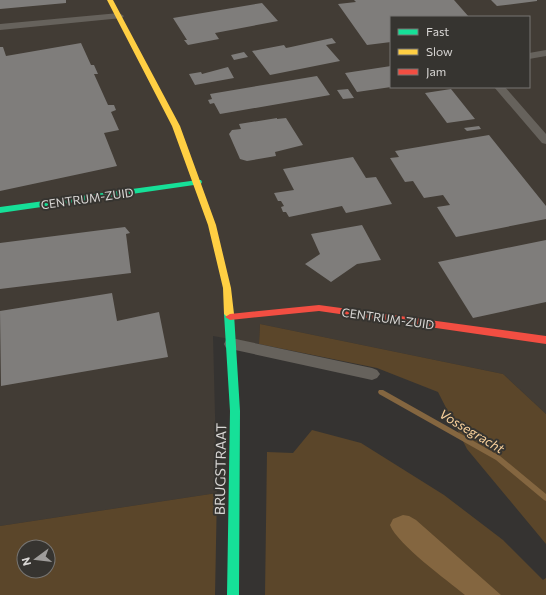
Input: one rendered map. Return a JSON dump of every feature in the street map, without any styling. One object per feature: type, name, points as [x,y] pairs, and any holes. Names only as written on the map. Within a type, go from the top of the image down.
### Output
[{"type":"street","points":[[110,0],[176,126],[198,182],[212,225],[226,288],[230,317],[231,344],[372,374]]},
{"type":"street","points":[[0,27],[119,16]]},
{"type":"street","points":[[530,56],[546,53]]},
{"type":"street","points":[[499,88],[546,141]]},
{"type":"street","name":"CENTRUM-ZUID","points":[[0,210],[198,182]]},
{"type":"street","name":"CENTRUM-ZUID","points":[[230,317],[249,316],[287,309],[319,308],[546,340]]},
{"type":"street","name":"BRUGSTRAAT","points":[[231,344],[235,411],[233,595]]},
{"type":"shaded area","points":[[0,0],[546,0],[546,414],[503,374],[260,324],[259,344],[213,336],[217,493],[0,526]]},
{"type":"shaded area","points":[[260,324],[503,374],[546,414],[546,544],[467,449],[438,392],[377,368],[259,344]]},
{"type":"shaded area","points":[[312,430],[361,443],[444,495],[503,540],[543,580],[546,578],[546,595],[265,595],[267,452],[293,453]]},
{"type":"shaded area","points":[[217,493],[215,595],[0,595],[0,526]]},
{"type":"shaded area","points":[[403,515],[409,516],[416,520],[501,595],[465,595],[435,572],[412,552],[390,525],[393,519]]},
{"type":"building","points":[[0,0],[66,0],[66,3],[0,9]]},
{"type":"building","points":[[354,0],[454,0],[468,16],[390,16],[390,42],[367,45],[338,4],[356,2]]},
{"type":"building","points":[[491,0],[537,0],[537,1],[497,6]]},
{"type":"building","points":[[262,3],[278,21],[215,33],[219,39],[188,45],[184,40],[187,40],[173,18]]},
{"type":"building","points":[[332,38],[336,43],[326,45],[340,61],[270,75],[252,51],[284,45],[286,48]]},
{"type":"building","points":[[81,43],[91,65],[94,65],[98,74],[94,74],[108,105],[114,105],[116,110],[111,112],[119,130],[104,133],[117,166],[0,191],[0,47],[3,47],[6,56]]},
{"type":"building","points":[[244,52],[248,57],[234,60],[231,55]]},
{"type":"building","points":[[390,66],[390,87],[357,92],[345,73]]},
{"type":"building","points":[[228,67],[234,78],[195,85],[189,74],[201,72],[202,74]]},
{"type":"building","points":[[317,76],[330,95],[220,114],[214,103],[210,104],[208,100],[212,99],[210,94]]},
{"type":"building","points":[[348,89],[354,98],[343,99],[337,90]]},
{"type":"building","points":[[451,89],[475,119],[447,123],[425,93]]},
{"type":"building","points":[[286,118],[303,145],[275,152],[276,156],[247,161],[240,159],[229,134],[232,130],[241,129],[239,124]]},
{"type":"building","points":[[479,126],[481,129],[467,131],[464,128]]},
{"type":"building","points":[[489,135],[546,206],[546,219],[456,237],[437,207],[450,205],[443,195],[424,198],[413,181],[405,182],[390,158],[399,157],[395,151]]},
{"type":"building","points":[[353,157],[366,178],[376,177],[392,204],[346,213],[342,206],[289,217],[286,212],[283,212],[281,207],[284,206],[281,201],[278,201],[274,193],[294,190],[283,169]]},
{"type":"building","points":[[362,225],[381,260],[357,264],[331,282],[305,264],[320,254],[311,234]]},
{"type":"building","points":[[125,227],[130,233],[126,234],[131,273],[0,289],[0,243]]},
{"type":"building","points":[[546,240],[546,302],[473,318],[438,262]]},
{"type":"building","points":[[112,293],[117,321],[159,312],[168,357],[1,386],[0,311]]},
{"type":"waterway","name":"Vossegracht","points":[[381,392],[498,458],[546,498]]},
{"type":"traffic: fast","points":[[0,210],[198,182]]},
{"type":"traffic: fast","points":[[229,314],[235,411],[233,595]]},
{"type":"traffic: slow","points":[[110,0],[176,126],[212,225],[227,288],[229,314]]},
{"type":"traffic: jam","points":[[230,317],[319,308],[546,340]]}]
